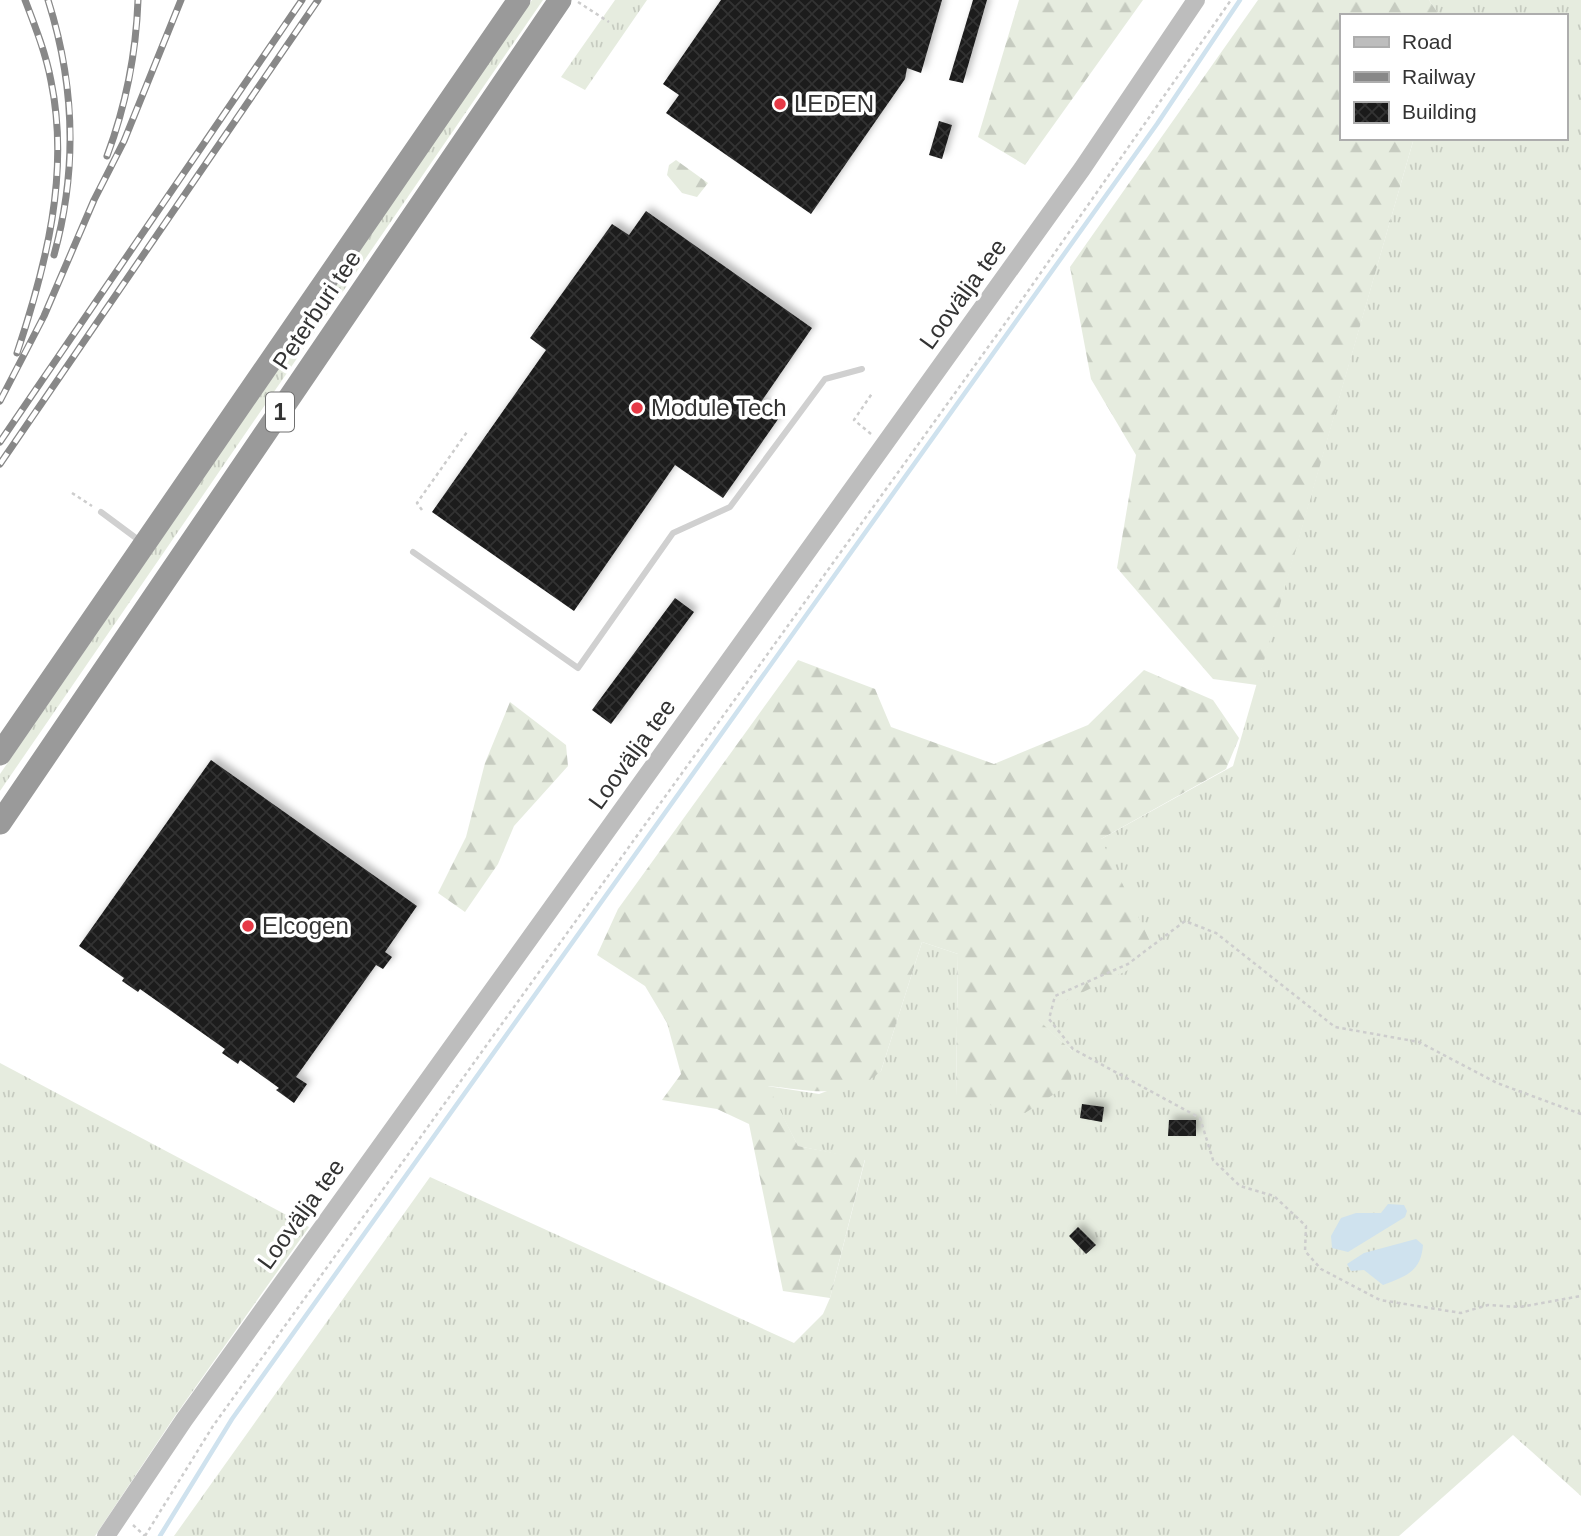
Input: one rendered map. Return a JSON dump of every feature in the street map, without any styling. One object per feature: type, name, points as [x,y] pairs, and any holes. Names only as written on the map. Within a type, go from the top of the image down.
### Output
[{"type":"highway","name":"Peterburi tee","points":[[0,754],[519,0]]},
{"type":"highway","name":"Peterburi tee","points":[[0,823],[560,0]]},
{"type":"street","name":"Loovälja tee","points":[[106,1536],[191,1409],[889,447],[1196,0]]},
{"type":"lane","points":[[413,552],[578,668],[673,533],[730,507],[825,379],[862,369]]},
{"type":"lane","points":[[101,512],[144,544]]},
{"type":"path","points":[[575,0],[610,22]]},
{"type":"path","points":[[140,1516],[132,1527],[145,1536],[213,1426],[908,460],[1231,0]]},
{"type":"path","points":[[873,391],[855,420],[908,460]]},
{"type":"path","points":[[422,510],[417,503],[467,432]]},
{"type":"path","points":[[72,493],[101,512]]},
{"type":"path","points":[[1581,1114],[1497,1083],[1419,1042],[1335,1027],[1216,933],[1185,921],[1128,964],[1055,996],[1049,1019],[1073,1049],[1200,1118],[1213,1160],[1240,1186],[1274,1196],[1306,1226],[1305,1251],[1321,1269],[1380,1300],[1461,1313],[1488,1305],[1520,1307],[1581,1296]]},
{"type":"green space","points":[[532,0],[543,0],[0,791],[0,774]]},
{"type":"green space","points":[[615,0],[647,0],[585,90],[561,77]]},
{"type":"green space","points":[[1019,0],[1143,0],[1025,165],[978,137]]},
{"type":"green space","points":[[1258,0],[1429,0],[1439,14],[1340,14],[1340,140],[1413,140],[1257,685],[1213,679],[1117,568],[1136,455],[1091,379],[1070,267]]},
{"type":"green space","points":[[1429,0],[1581,0],[1581,1496],[1513,1435],[1399,1536],[174,1536],[430,1177],[794,1343],[823,1314],[830,1298],[865,1160],[798,1146],[767,1086],[819,1094],[881,1071],[922,942],[958,954],[956,1097],[1072,1051],[1033,1016],[1101,839],[1233,766],[1413,140],[1567,140],[1567,14],[1439,14]]},
{"type":"green space","points":[[676,160],[708,183],[697,197],[682,193],[667,175],[669,165]]},
{"type":"green space","points":[[798,660],[875,689],[891,727],[994,764],[1088,725],[1144,670],[1213,700],[1239,738],[1226,769],[1101,839],[1157,956],[1034,1016],[1072,1051],[1071,1083],[1025,1113],[956,1097],[958,954],[922,942],[881,1071],[855,1087],[841,1090],[812,1091],[768,1086],[798,1146],[865,1159],[830,1298],[783,1291],[749,1124],[717,1109],[662,1100],[681,1074],[667,1023],[645,986],[597,955],[618,909]]},
{"type":"green space","points":[[510,702],[566,745],[568,766],[514,826],[498,864],[465,912],[438,893],[466,837],[485,763]]},
{"type":"green space","points":[[0,1063],[309,1227],[175,1416],[95,1536],[0,1536]]},
{"type":"water","points":[[1388,1204],[1404,1205],[1407,1211],[1405,1217],[1348,1252],[1332,1248],[1331,1236],[1341,1218],[1356,1213],[1381,1213]]},
{"type":"water","points":[[1416,1239],[1423,1245],[1416,1267],[1406,1275],[1383,1285],[1364,1270],[1351,1271],[1347,1264],[1364,1253]]},
{"type":"building","name":"LEDEN","points":[[721,0],[942,0],[921,73],[907,68],[905,79],[811,214],[666,113],[679,95],[663,84]]},
{"type":"building","points":[[973,0],[987,0],[963,83],[949,80]]},
{"type":"building","points":[[939,121],[952,125],[942,159],[929,155]]},
{"type":"building","name":"Module Tech","points":[[646,211],[812,328],[761,402],[781,415],[723,498],[675,465],[574,611],[432,512],[546,350],[530,338],[612,224],[629,235]]},
{"type":"building","points":[[675,598],[694,612],[611,724],[592,710]]},
{"type":"building","name":"Elcogen","points":[[211,760],[417,906],[385,952],[392,957],[383,969],[376,965],[296,1077],[307,1084],[294,1103],[276,1090],[279,1088],[240,1060],[238,1064],[222,1053],[225,1049],[140,989],[138,992],[122,981],[124,978],[79,946]]},
{"type":"building","points":[[1082,1104],[1104,1107],[1102,1122],[1080,1118]]},
{"type":"building","points":[[1169,1120],[1196,1120],[1196,1136],[1168,1136]]},
{"type":"building","points":[[1078,1227],[1096,1245],[1086,1254],[1069,1236]]},
{"type":"waterway","points":[[160,1536],[232,1419],[1157,124],[1240,0]]},
{"type":"railway","points":[[17,353],[46,253],[58,150],[49,71],[25,0]]},
{"type":"railway","points":[[48,0],[64,63],[70,127],[67,190],[54,255]]},
{"type":"railway","points":[[107,156],[129,79],[138,0]]},
{"type":"railway","points":[[0,401],[44,316],[94,200],[124,141],[181,0]]},
{"type":"railway","points":[[0,442],[302,0]]},
{"type":"railway","points":[[0,464],[318,0]]},
{"type":"place","name":"LEDEN","points":[[780,104]]},
{"type":"place","name":"Module Tech","points":[[637,408]]},
{"type":"place","name":"Elcogen","points":[[248,926]]}]
